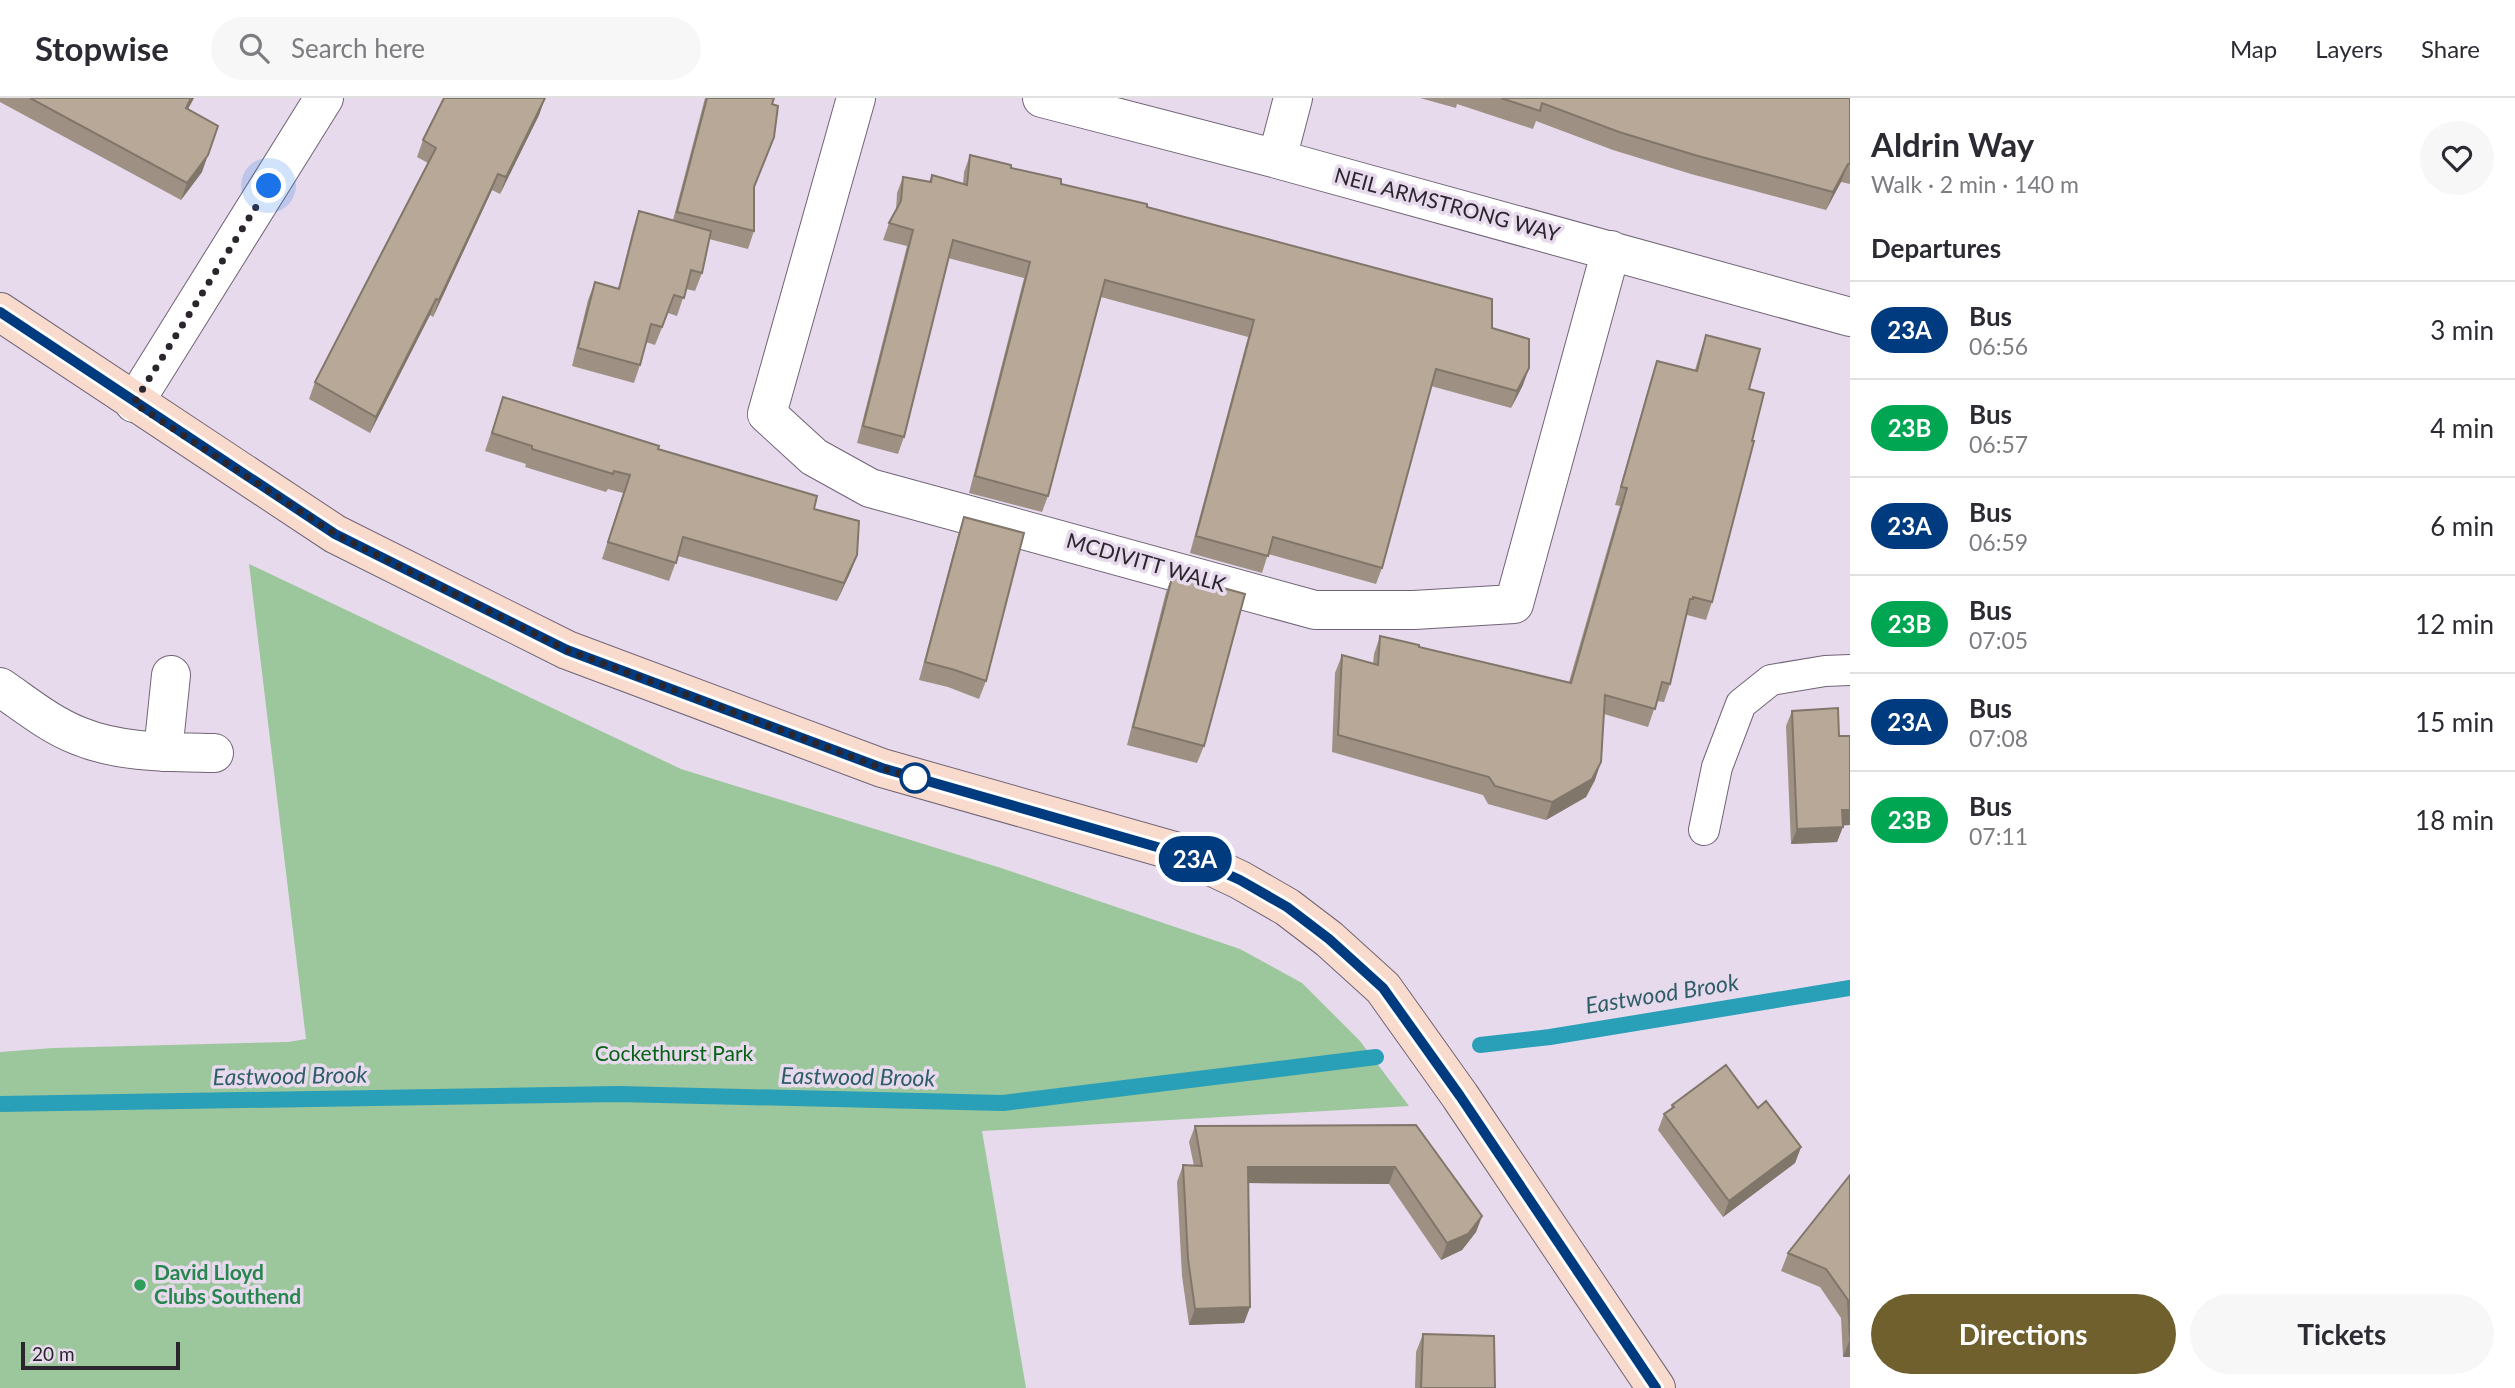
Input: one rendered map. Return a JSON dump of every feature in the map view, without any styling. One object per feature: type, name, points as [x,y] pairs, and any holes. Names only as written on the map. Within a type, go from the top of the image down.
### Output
[{"type":"street","points":[[134,403],[324,98]]},
{"type":"street","name":"MCDIVITT WALK","points":[[856,98],[767,414],[814,457],[870,488],[1315,610],[1414,610],[1514,604],[1611,250]]},
{"type":"street","name":"NEIL ARMSTRONG WAY","points":[[1042,98],[1276,159],[1850,317]]},
{"type":"street","points":[[1276,159],[1293,98]]},
{"type":"street","points":[[0,313],[335,534],[567,650],[882,768],[1185,855],[1240,880],[1287,907],[1329,939],[1383,988],[1460,1096],[1656,1388]]},
{"type":"street","points":[[163,752],[171,676]]},
{"type":"street","points":[[0,687],[50,722],[79,737],[163,752],[214,753]]},
{"type":"lane","points":[[1704,830],[1717,767],[1741,704],[1771,680],[1825,671],[1850,670]]},
{"type":"green space","name":"Cockethurst Park","points":[[249,564],[681,769],[1001,868],[1240,949],[1302,983],[1360,1041],[1409,1106],[982,1131],[1026,1388],[0,1388],[0,1052],[53,1048],[288,1042],[306,1039]]},
{"type":"building","points":[[30,98],[191,98],[186,108],[218,126],[208,155],[187,183]]},
{"type":"building","points":[[444,98],[545,98],[506,177],[498,174],[439,300],[436,299],[376,417],[315,382],[436,148],[423,140]]},
{"type":"building","points":[[707,98],[774,98],[772,104],[778,106],[774,137],[754,187],[754,231],[677,212]]},
{"type":"building","points":[[1501,98],[1850,98],[1850,164],[1833,192],[1619,132],[1542,103],[1540,111]]},
{"type":"building","points":[[970,155],[1011,165],[1011,168],[1061,179],[1061,184],[1147,204],[1147,207],[1492,299],[1492,328],[1529,339],[1529,368],[1517,391],[1436,369],[1382,568],[1273,537],[1268,556],[1196,536],[1254,320],[1105,280],[1048,496],[975,476],[1030,262],[953,240],[904,437],[863,426],[913,230],[889,223],[901,201],[903,177],[931,182],[932,175],[967,185]]},
{"type":"building","points":[[639,211],[711,231],[702,273],[691,270],[684,298],[674,295],[662,327],[651,324],[640,365],[578,348],[595,282],[619,289]]},
{"type":"building","points":[[1706,335],[1760,349],[1749,389],[1764,393],[1754,441],[1712,602],[1693,597],[1690,599],[1670,684],[1662,682],[1655,709],[1605,695],[1601,762],[1592,779],[1552,802],[1495,786],[1489,777],[1338,735],[1342,655],[1378,665],[1380,636],[1571,683],[1627,488],[1621,487],[1657,361],[1697,371]]},
{"type":"building","points":[[503,397],[659,446],[658,449],[817,496],[814,509],[859,521],[857,555],[844,583],[683,537],[676,563],[608,542],[630,475],[614,471],[613,474],[532,449],[532,446],[492,433]]},
{"type":"building","points":[[964,517],[1024,533],[986,681],[925,662]]},
{"type":"building","points":[[1173,574],[1245,594],[1204,746],[1133,727]]},
{"type":"building","points":[[1838,708],[1839,736],[1850,736],[1850,810],[1842,810],[1843,827],[1797,829],[1792,711]]},
{"type":"building","points":[[1726,1065],[1758,1108],[1766,1101],[1801,1147],[1729,1201],[1664,1114],[1674,1107],[1672,1105]]},
{"type":"building","points":[[1416,1125],[1482,1216],[1468,1234],[1447,1243],[1395,1167],[1248,1167],[1250,1307],[1195,1309],[1188,1259],[1183,1165],[1202,1166],[1195,1126]]},
{"type":"building","points":[[1850,1175],[1850,1339],[1848,1300],[1826,1269],[1788,1253]]},
{"type":"building","points":[[1423,1334],[1494,1336],[1495,1388],[1421,1388]]},
{"type":"waterway","name":"Eastwood Brook","points":[[1480,1045],[1550,1037],[1850,988]]},
{"type":"waterway","name":"Eastwood Brook","points":[[0,1104],[618,1094],[1003,1103],[1376,1057]]},
{"type":"bus line","name":"23A","points":[[0,312],[335,534],[567,650],[882,768],[1185,855],[1240,880],[1287,907],[1329,939],[1383,988],[1460,1096],[1656,1388]]},
{"type":"place","name":"David Lloyd Clubs Southend","points":[[140,1285]]},
{"type":"route","points":[[269,186],[134,403],[335,534],[567,650],[915,778]]}]
